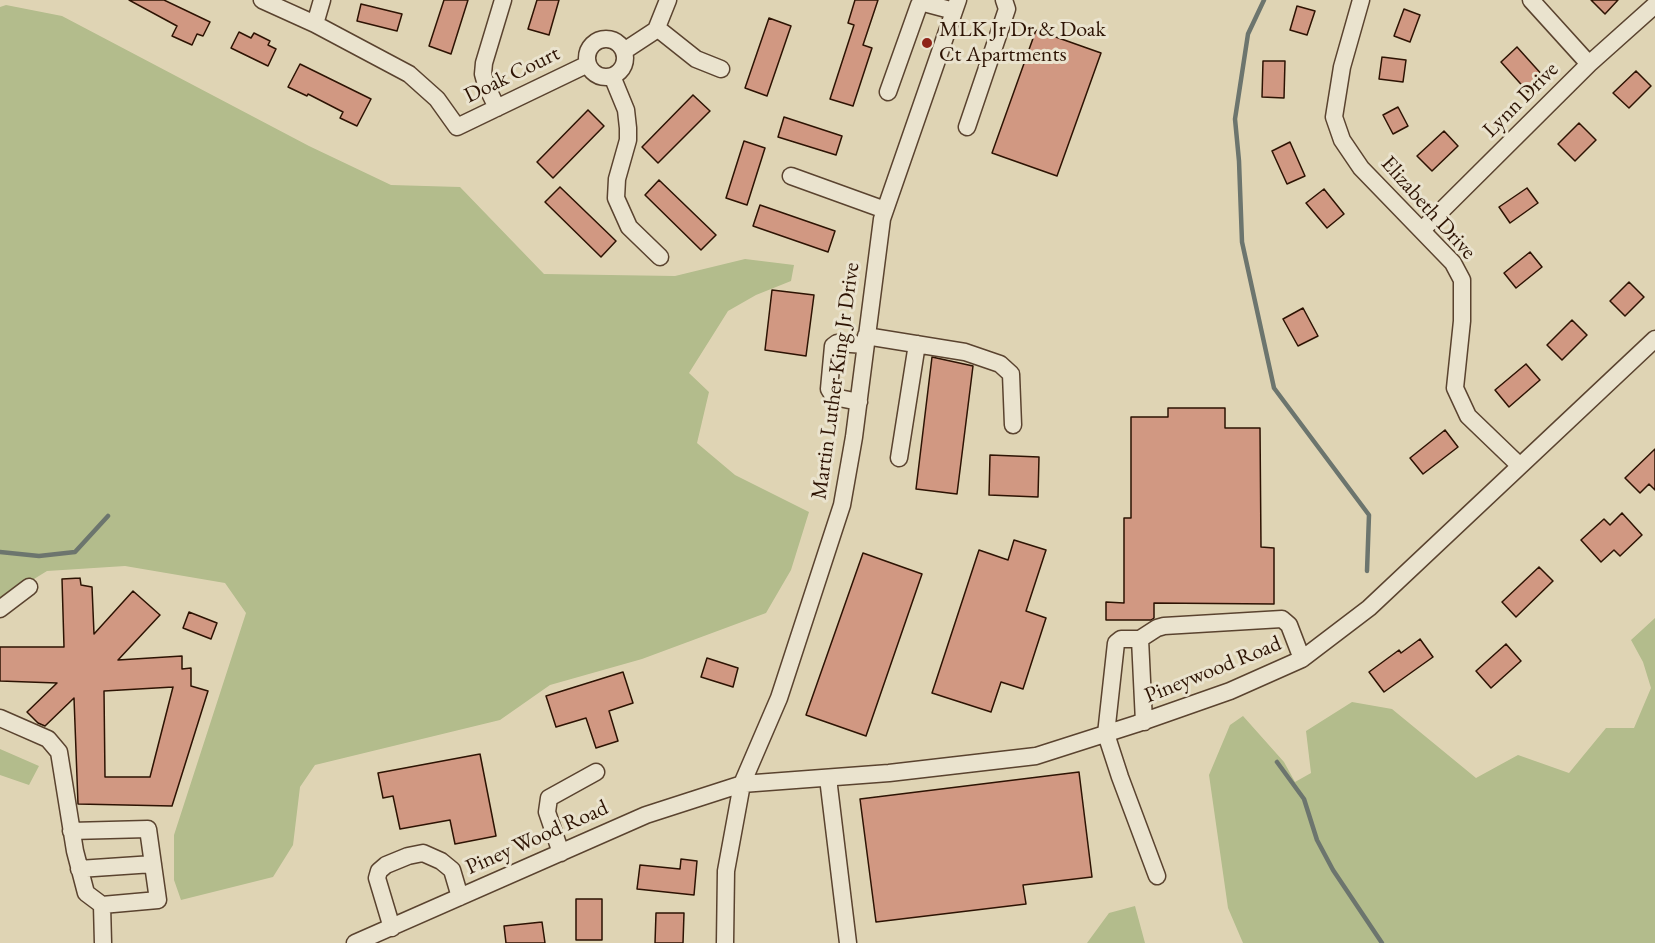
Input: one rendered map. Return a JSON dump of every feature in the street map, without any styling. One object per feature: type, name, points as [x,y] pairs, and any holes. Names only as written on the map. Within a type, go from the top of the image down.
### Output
[{"type":"street","points":[[262,0],[315,24],[322,0]]},
{"type":"street","points":[[497,108],[483,74],[484,63],[503,0]]},
{"type":"street","points":[[624,51],[656,30],[669,0]]},
{"type":"street","points":[[967,127],[1007,9],[1004,0]]},
{"type":"street","name":"Elizabeth Drive","points":[[1361,0],[1342,67],[1335,117],[1342,140],[1361,168],[1453,263],[1462,279],[1462,321],[1455,388],[1468,416],[1520,466]]},
{"type":"street","points":[[1531,0],[1589,64]]},
{"type":"street","points":[[888,92],[919,5],[924,3],[956,5]]},
{"type":"street","name":"Lynn Drive","points":[[1422,230],[1589,64],[1655,4]]},
{"type":"street","name":"Martin Luther King Jr Drive","points":[[725,943],[726,871],[742,784],[779,698],[842,505],[855,437],[882,219],[956,5]]},
{"type":"street","name":"Doak Court","points":[[315,24],[409,74],[437,99],[457,128],[588,64]]},
{"type":"street","points":[[657,28],[696,59],[722,69]]},
{"type":"street","points":[[609,39],[615,41],[624,51],[622,69],[612,76],[600,76],[590,69],[588,51],[596,41],[609,39]]},
{"type":"street","points":[[612,76],[626,110],[628,128],[628,140],[617,179],[616,198],[629,227],[660,257]]},
{"type":"street","points":[[791,176],[885,210]]},
{"type":"street","name":"Pineywood Road","points":[[742,784],[890,773],[1036,756],[1144,722],[1230,691],[1302,659],[1369,608],[1655,339]]},
{"type":"street","points":[[859,402],[834,397],[829,389],[833,346],[837,343],[866,341],[917,344],[965,352],[1000,364],[1011,374],[1013,425]]},
{"type":"street","points":[[899,458],[917,344]]},
{"type":"street","points":[[0,609],[29,587]]},
{"type":"street","points":[[1157,876],[1106,734],[1116,643],[1121,639],[1140,639],[1164,626],[1282,619],[1289,625],[1302,659]]},
{"type":"street","points":[[1140,639],[1144,722]]},
{"type":"street","points":[[0,718],[48,739],[59,752],[71,831],[86,893],[102,905],[158,900],[148,829],[71,831]]},
{"type":"street","points":[[561,853],[547,812],[549,798],[596,772]]},
{"type":"street","points":[[828,778],[848,943]]},
{"type":"street","name":"Piney Wood Road","points":[[355,943],[646,815],[742,784]]},
{"type":"street","points":[[392,928],[377,878],[379,871],[386,865],[423,853],[441,861],[452,870],[460,897]]},
{"type":"street","points":[[79,869],[153,864]]},
{"type":"street","points":[[102,905],[103,943]]},
{"type":"green space","points":[[6,5],[62,16],[309,146],[391,185],[460,187],[544,274],[675,276],[745,259],[794,265],[791,281],[756,295],[728,311],[689,373],[709,392],[697,443],[735,475],[809,512],[791,570],[766,613],[642,659],[550,685],[500,720],[315,765],[300,787],[293,845],[273,877],[181,900],[174,880],[174,835],[246,613],[225,583],[125,566],[47,571],[0,600],[0,7]]},
{"type":"green space","points":[[1655,618],[1655,943],[1243,943],[1228,908],[1209,775],[1230,725],[1243,716],[1284,762],[1295,782],[1311,773],[1306,731],[1352,702],[1392,709],[1476,778],[1518,755],[1569,773],[1606,728],[1634,728],[1651,688],[1643,662],[1631,640]]},
{"type":"green space","points":[[0,749],[39,766],[29,785],[0,775]]},
{"type":"green space","points":[[1135,906],[1145,943],[1087,943],[1109,913]]},
{"type":"building","points":[[129,0],[164,0],[210,22],[203,36],[197,34],[192,45],[172,36],[177,26]]},
{"type":"building","points":[[444,0],[468,0],[451,54],[429,46]]},
{"type":"building","points":[[537,0],[559,0],[549,35],[528,29]]},
{"type":"building","points":[[855,0],[878,0],[863,45],[872,48],[853,106],[830,99],[854,25],[848,23]]},
{"type":"building","points":[[1591,0],[1618,0],[1605,14]]},
{"type":"building","points":[[361,4],[402,14],[397,31],[357,21]]},
{"type":"building","points":[[1297,6],[1315,11],[1307,35],[1290,30]]},
{"type":"building","points":[[1404,9],[1420,15],[1410,42],[1394,36]]},
{"type":"building","points":[[769,18],[791,26],[767,96],[745,88]]},
{"type":"building","points":[[1036,30],[1101,53],[1057,176],[992,153]]},
{"type":"building","points":[[239,32],[251,38],[254,33],[270,41],[268,45],[276,49],[268,66],[231,48]]},
{"type":"building","points":[[1517,47],[1544,77],[1528,92],[1501,62]]},
{"type":"building","points":[[1382,57],[1406,60],[1403,82],[1379,79]]},
{"type":"building","points":[[1263,61],[1285,61],[1284,98],[1262,97]]},
{"type":"building","points":[[300,64],[371,99],[357,126],[340,118],[343,112],[308,94],[307,96],[288,87]]},
{"type":"building","points":[[1636,71],[1651,86],[1629,108],[1613,93]]},
{"type":"building","points":[[693,95],[710,111],[658,163],[642,147]]},
{"type":"building","points":[[1398,107],[1408,126],[1393,134],[1383,115]]},
{"type":"building","points":[[588,110],[604,126],[553,178],[537,162]]},
{"type":"building","points":[[784,117],[842,136],[836,155],[778,137]]},
{"type":"building","points":[[1579,123],[1596,140],[1575,161],[1558,144]]},
{"type":"building","points":[[1444,131],[1458,146],[1432,171],[1417,156]]},
{"type":"building","points":[[744,141],[765,148],[747,205],[726,198]]},
{"type":"building","points":[[1290,142],[1305,176],[1287,184],[1272,151]]},
{"type":"building","points":[[659,180],[716,235],[701,250],[645,195]]},
{"type":"building","points":[[560,187],[616,241],[601,257],[545,202]]},
{"type":"building","points":[[1527,188],[1538,203],[1510,223],[1499,207]]},
{"type":"building","points":[[1324,189],[1344,214],[1327,228],[1306,203]]},
{"type":"building","points":[[760,205],[835,231],[828,252],[753,226]]},
{"type":"building","points":[[1530,252],[1542,267],[1516,288],[1504,273]]},
{"type":"building","points":[[1629,282],[1644,297],[1625,316],[1610,301]]},
{"type":"building","points":[[772,290],[814,295],[806,356],[765,350]]},
{"type":"building","points":[[1303,308],[1318,336],[1298,346],[1283,319]]},
{"type":"building","points":[[1572,320],[1587,335],[1562,360],[1547,345]]},
{"type":"building","points":[[932,357],[973,366],[957,494],[916,489]]},
{"type":"building","points":[[1526,364],[1540,380],[1509,407],[1495,390]]},
{"type":"building","points":[[1168,408],[1225,408],[1225,428],[1260,428],[1261,547],[1274,548],[1274,604],[1154,603],[1154,618],[1151,620],[1106,620],[1106,602],[1124,603],[1124,518],[1131,518],[1131,417],[1168,417]]},
{"type":"building","points":[[1445,430],[1458,447],[1423,474],[1410,458]]},
{"type":"building","points":[[1655,449],[1655,490],[1649,484],[1640,493],[1625,478]]},
{"type":"building","points":[[990,455],[1039,457],[1038,497],[989,495]]},
{"type":"building","points":[[1622,513],[1642,535],[1620,556],[1614,550],[1601,562],[1581,540],[1604,519],[1610,525]]},
{"type":"building","points":[[1014,540],[1046,550],[1026,611],[1046,618],[1023,689],[1001,682],[991,712],[932,693],[979,550],[1008,560]]},
{"type":"building","points":[[863,553],[922,574],[866,736],[806,715]]},
{"type":"building","points":[[1539,567],[1553,581],[1516,617],[1502,602]]},
{"type":"building","points":[[80,578],[81,585],[92,587],[94,634],[133,591],[160,615],[118,660],[182,656],[182,669],[191,668],[191,686],[208,691],[172,806],[78,804],[74,698],[45,726],[38,723],[27,712],[57,683],[0,681],[0,647],[64,647],[62,579]],"holes":[[[173,687],[150,777],[105,777],[104,691]]]},
{"type":"building","points":[[189,612],[217,623],[211,639],[183,628]]},
{"type":"building","points":[[1420,639],[1433,657],[1384,692],[1369,672],[1399,650],[1401,653]]},
{"type":"building","points":[[1506,644],[1521,661],[1491,688],[1476,671]]},
{"type":"building","points":[[707,658],[738,668],[733,687],[701,677]]},
{"type":"building","points":[[623,672],[633,703],[609,711],[618,741],[596,748],[586,718],[556,727],[546,696]]},
{"type":"building","points":[[480,754],[496,836],[455,844],[450,820],[400,829],[393,796],[383,798],[378,773]]},
{"type":"building","points":[[1079,772],[1092,877],[1023,885],[1026,904],[876,922],[860,799]]},
{"type":"building","points":[[681,859],[697,861],[694,895],[637,889],[640,865],[680,869]]},
{"type":"building","points":[[576,899],[602,899],[602,940],[576,940]]},
{"type":"building","points":[[656,913],[684,913],[683,943],[655,943]]},
{"type":"building","points":[[542,922],[545,943],[506,943],[504,926]]},
{"type":"waterway","points":[[1264,0],[1248,34],[1235,119],[1242,242],[1274,388],[1369,515],[1367,571]]},
{"type":"waterway","points":[[0,552],[39,556],[75,552],[108,516]]},
{"type":"waterway","points":[[1277,762],[1304,799],[1317,840],[1333,870],[1382,943]]},
{"type":"place","name":"MLK Jr Dr & Doak Ct Apartments","points":[[927,43]]}]
